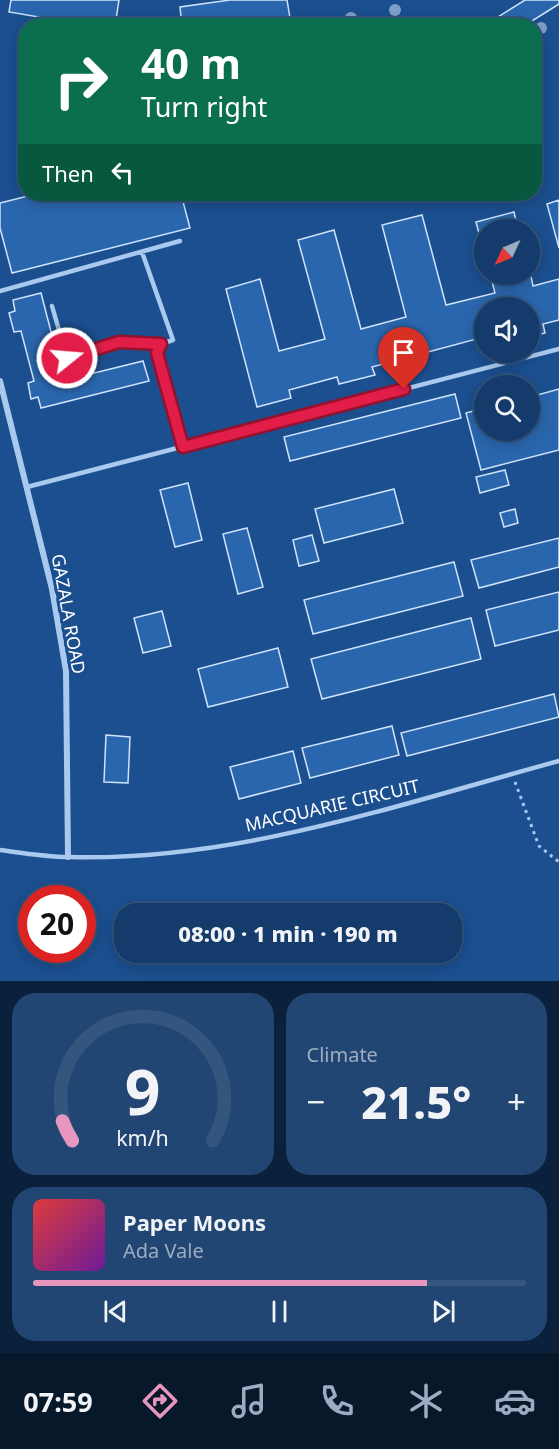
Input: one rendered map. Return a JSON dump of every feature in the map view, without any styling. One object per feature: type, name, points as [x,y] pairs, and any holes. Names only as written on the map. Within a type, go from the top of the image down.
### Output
[{"type":"street","name":"GAZALA ROAD","points":[[0,381],[52,589],[66,672],[68,857]]},
{"type":"lane","points":[[0,291],[180,241]]},
{"type":"lane","points":[[52,306],[67,358],[119,342],[161,344],[172,340],[142,252]]},
{"type":"lane","points":[[161,344],[157,353],[183,447]]},
{"type":"lane","points":[[27,487],[559,349]]},
{"type":"lane","name":"MACQUARIE CIRCUIT","points":[[0,850],[68,857],[170,853],[288,834],[559,761]]},
{"type":"path","points":[[512,774],[539,846],[559,862]]},
{"type":"building","points":[[11,0],[119,0],[116,18],[45,18],[9,12]]},
{"type":"building","points":[[230,0],[287,0],[290,18],[181,18],[180,7]]},
{"type":"building","points":[[525,0],[559,0],[559,4],[537,18],[496,18]]},
{"type":"building","points":[[18,198],[18,201],[183,201],[190,228],[12,273],[0,228],[0,203]]},
{"type":"building","points":[[559,200],[559,248],[547,204]]},
{"type":"building","points":[[514,212],[516,219],[487,219]]},
{"type":"building","points":[[422,215],[446,305],[474,298],[474,340],[372,367],[375,375],[339,384],[337,377],[289,390],[291,398],[257,407],[226,289],[260,279],[279,351],[325,339],[298,240],[334,230],[361,329],[406,317],[382,225]]},
{"type":"building","points":[[559,279],[559,320],[543,324],[545,333],[540,334],[540,297],[479,297],[495,293],[493,285],[533,286]]},
{"type":"building","points":[[41,293],[65,386],[76,383],[74,378],[143,361],[149,381],[41,408],[38,397],[31,399],[28,383],[34,381],[21,331],[14,332],[9,313],[15,311],[13,300]]},
{"type":"building","points":[[559,389],[559,450],[481,470],[466,413],[474,411],[474,441],[540,441],[540,394]]},
{"type":"building","points":[[455,394],[461,418],[290,461],[284,437]]},
{"type":"building","points":[[505,470],[509,485],[480,493],[476,477]]},
{"type":"building","points":[[188,483],[202,540],[175,547],[160,490]]},
{"type":"building","points":[[394,489],[403,523],[324,543],[315,509]]},
{"type":"building","points":[[515,509],[518,523],[504,527],[500,513]]},
{"type":"building","points":[[247,528],[263,587],[238,594],[223,534]]},
{"type":"building","points":[[312,535],[319,561],[299,566],[293,540]]},
{"type":"building","points":[[559,538],[559,567],[479,588],[471,560]]},
{"type":"building","points":[[454,562],[463,596],[313,634],[304,600]]},
{"type":"building","points":[[559,592],[559,630],[495,646],[486,610]]},
{"type":"building","points":[[162,611],[171,646],[143,653],[134,618]]},
{"type":"building","points":[[471,618],[481,659],[322,699],[311,659]]},
{"type":"building","points":[[278,648],[288,687],[208,707],[198,669]]},
{"type":"building","points":[[554,694],[559,717],[407,756],[401,733]]},
{"type":"building","points":[[392,726],[399,755],[310,778],[302,748]]},
{"type":"building","points":[[106,735],[130,737],[128,783],[104,782]]},
{"type":"building","points":[[293,751],[301,783],[239,799],[230,767]]},
{"type":"route","points":[[67,358],[119,342],[161,344],[157,353],[183,447],[404,389]]}]
